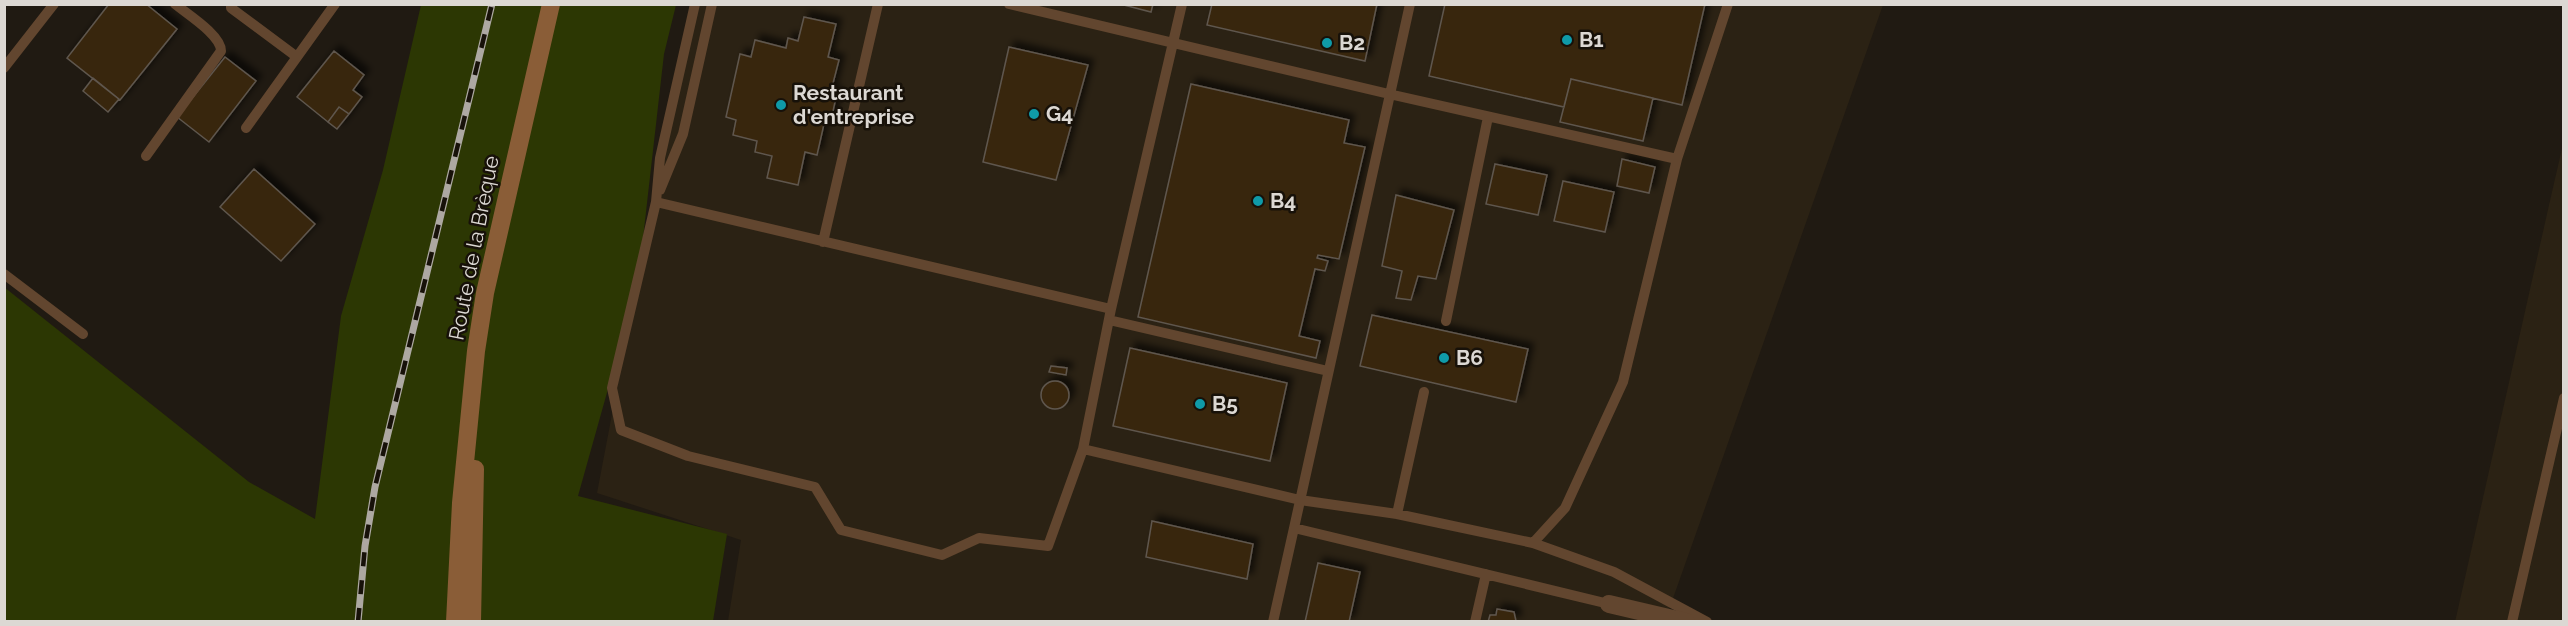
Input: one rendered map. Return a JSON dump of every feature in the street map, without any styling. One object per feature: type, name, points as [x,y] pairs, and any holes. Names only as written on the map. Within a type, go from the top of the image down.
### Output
[{"type":"main road","name":"Route de la Brèque","points":[[455,621],[461,503],[476,351],[488,282],[551,4]]},
{"type":"main road","points":[[472,621],[476,351]]},
{"type":"street","points":[[1609,604],[1686,621]]},
{"type":"lane","points":[[4,68],[54,4]]},
{"type":"lane","points":[[146,156],[221,51],[216,37],[175,4]]},
{"type":"lane","points":[[231,4],[231,8],[297,57]]},
{"type":"lane","points":[[246,128],[335,4]]},
{"type":"lane","points":[[695,4],[660,158],[656,202],[612,388],[621,430],[688,456],[814,487],[841,530],[942,555],[980,538],[1048,546],[1083,449],[1110,315],[1182,4]]},
{"type":"lane","points":[[656,202],[683,134],[712,4]]},
{"type":"lane","points":[[822,242],[878,4]]},
{"type":"lane","points":[[1009,4],[1488,117],[1677,159]]},
{"type":"lane","points":[[1273,621],[1410,4]]},
{"type":"lane","points":[[1533,543],[1565,508],[1623,382],[1677,159],[1728,4]]},
{"type":"lane","points":[[1446,321],[1488,117]]},
{"type":"lane","points":[[656,202],[1328,371]]},
{"type":"lane","points":[[4,273],[83,334]]},
{"type":"lane","points":[[1397,514],[1424,392]]},
{"type":"lane","points":[[2512,621],[2564,398]]},
{"type":"lane","points":[[1083,449],[1300,500],[1397,514],[1533,543],[1614,572],[1707,621]]},
{"type":"lane","points":[[1294,528],[1609,604]]},
{"type":"lane","points":[[1475,621],[1486,574]]},
{"type":"shaded area","points":[[690,5],[1883,5],[1665,621],[728,621],[741,540],[597,493]]},
{"type":"shaded area","points":[[2563,144],[2563,621],[2455,622],[2549,205]]},
{"type":"green space","points":[[421,5],[676,5],[664,54],[638,282],[578,496],[727,534],[713,621],[5,621],[4,287],[249,482],[315,519],[341,316],[383,170]]},
{"type":"building","points":[[109,4],[146,4],[177,29],[120,100],[67,58]]},
{"type":"building","points":[[1120,4],[1153,4],[1151,12]]},
{"type":"building","name":"B2","points":[[1212,4],[1377,4],[1365,61],[1207,25]]},
{"type":"building","name":"B1","points":[[1445,4],[1705,4],[1682,105],[1571,79],[1564,107],[1429,76]]},
{"type":"building","name":"Restaurant d'entreprise","points":[[804,17],[836,24],[828,57],[839,60],[831,91],[837,93],[830,125],[824,124],[817,155],[805,152],[798,185],[767,178],[772,156],[755,152],[757,141],[733,135],[736,120],[726,117],[740,54],[751,57],[755,40],[786,48],[788,38],[798,41]]},
{"type":"building","name":"G4","points":[[1009,47],[1088,65],[1056,180],[983,162]]},
{"type":"building","points":[[334,51],[364,75],[353,90],[362,97],[349,114],[339,107],[328,122],[297,97]]},
{"type":"building","points":[[225,57],[256,81],[209,142],[177,117]]},
{"type":"building","points":[[93,78],[119,99],[108,112],[83,91]]},
{"type":"building","points":[[1571,79],[1653,98],[1643,141],[1560,122]]},
{"type":"building","name":"B4","points":[[1191,84],[1349,120],[1344,143],[1365,147],[1339,259],[1318,255],[1317,258],[1328,261],[1325,271],[1315,269],[1299,336],[1320,341],[1316,358],[1138,317]]},
{"type":"building","points":[[339,107],[349,114],[337,129],[328,122]]},
{"type":"building","points":[[1622,159],[1655,167],[1649,193],[1617,186]]},
{"type":"building","points":[[1495,164],[1547,175],[1538,215],[1486,204]]},
{"type":"building","points":[[254,169],[315,224],[281,261],[220,207]]},
{"type":"building","points":[[1563,181],[1614,192],[1605,232],[1554,221]]},
{"type":"building","points":[[1396,195],[1454,210],[1436,279],[1418,276],[1411,300],[1396,298],[1402,271],[1382,266]]},
{"type":"building","name":"B6","points":[[1372,315],[1528,349],[1516,402],[1360,366]]},
{"type":"building","name":"B5","points":[[1130,348],[1287,383],[1270,461],[1113,426]]},
{"type":"building","points":[[1051,366],[1067,368],[1066,375],[1049,372]]},
{"type":"building","points":[[1055,381],[1065,385],[1069,395],[1065,405],[1055,409],[1045,405],[1041,395],[1045,385]]},
{"type":"building","points":[[1152,521],[1253,544],[1247,579],[1146,557]]},
{"type":"building","points":[[1318,563],[1360,572],[1349,622],[1305,622]]},
{"type":"building","points":[[1497,609],[1514,612],[1516,621],[1488,622],[1490,615],[1496,615]]},
{"type":"railway","points":[[358,622],[365,546],[375,487],[492,4]]},
{"type":"place","name":"B1","points":[[1567,40]]},
{"type":"place","name":"B2","points":[[1327,43]]},
{"type":"place","name":"Restaurant d'entreprise","points":[[781,105]]},
{"type":"place","name":"G4","points":[[1034,114]]},
{"type":"place","name":"B4","points":[[1258,201]]},
{"type":"place","name":"B6","points":[[1444,358]]},
{"type":"place","name":"B5","points":[[1200,404]]}]
